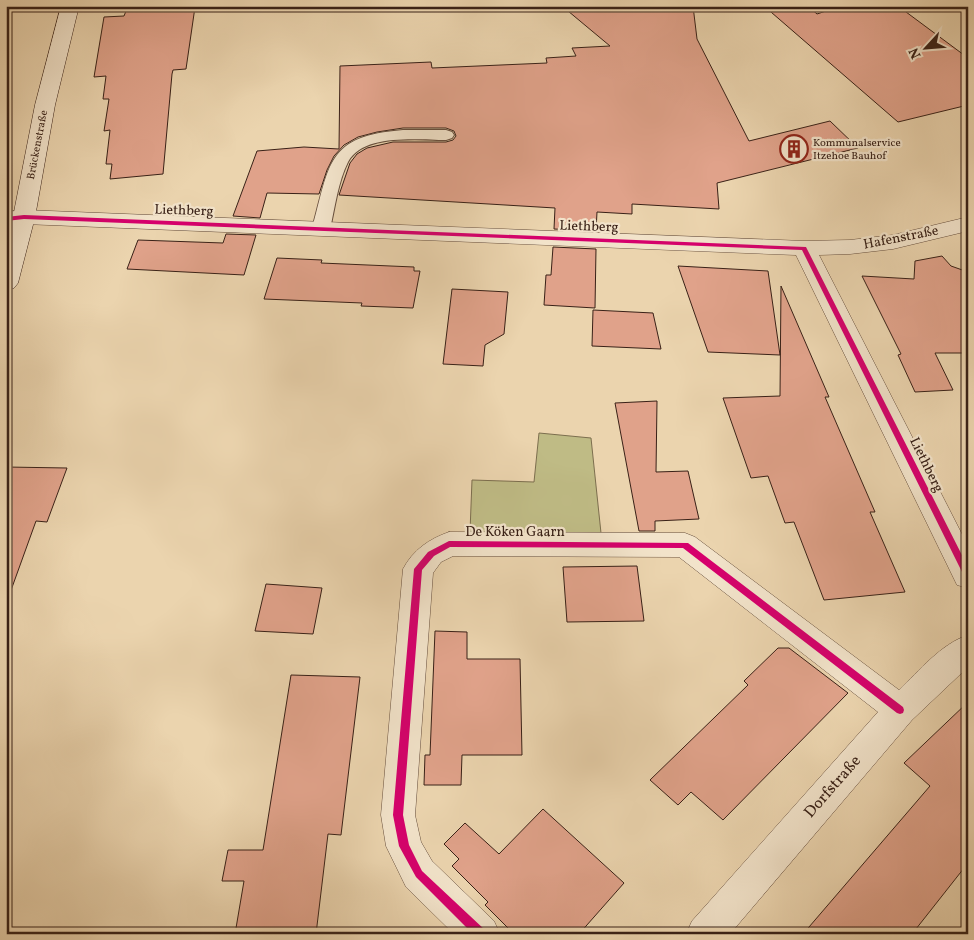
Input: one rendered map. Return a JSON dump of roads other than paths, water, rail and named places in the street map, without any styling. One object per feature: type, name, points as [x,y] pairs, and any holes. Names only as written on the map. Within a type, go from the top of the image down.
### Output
[{"type":"street","name":"Brückenstraße","points":[[6,283],[15,218],[70,6]]},
{"type":"street","name":"Liethberg","points":[[15,218],[804,248],[968,576]]},
{"type":"street","name":"Hafenstraße","points":[[804,248],[850,247],[893,242],[968,224]]},
{"type":"street","name":"De Köken Gaarn","points":[[481,934],[419,874],[404,846],[398,815],[418,569],[431,554],[449,544],[685,544],[900,710]]},
{"type":"street","name":"Dorfstraße","points":[[705,934],[900,710],[946,666],[968,648]]},
{"type":"lane","points":[[321,229],[340,161],[348,150],[361,142],[382,136],[446,135]]},
{"type":"place","name":"Kommunalservice Itzehoe Bauhof","points":[[794,149]]}]
